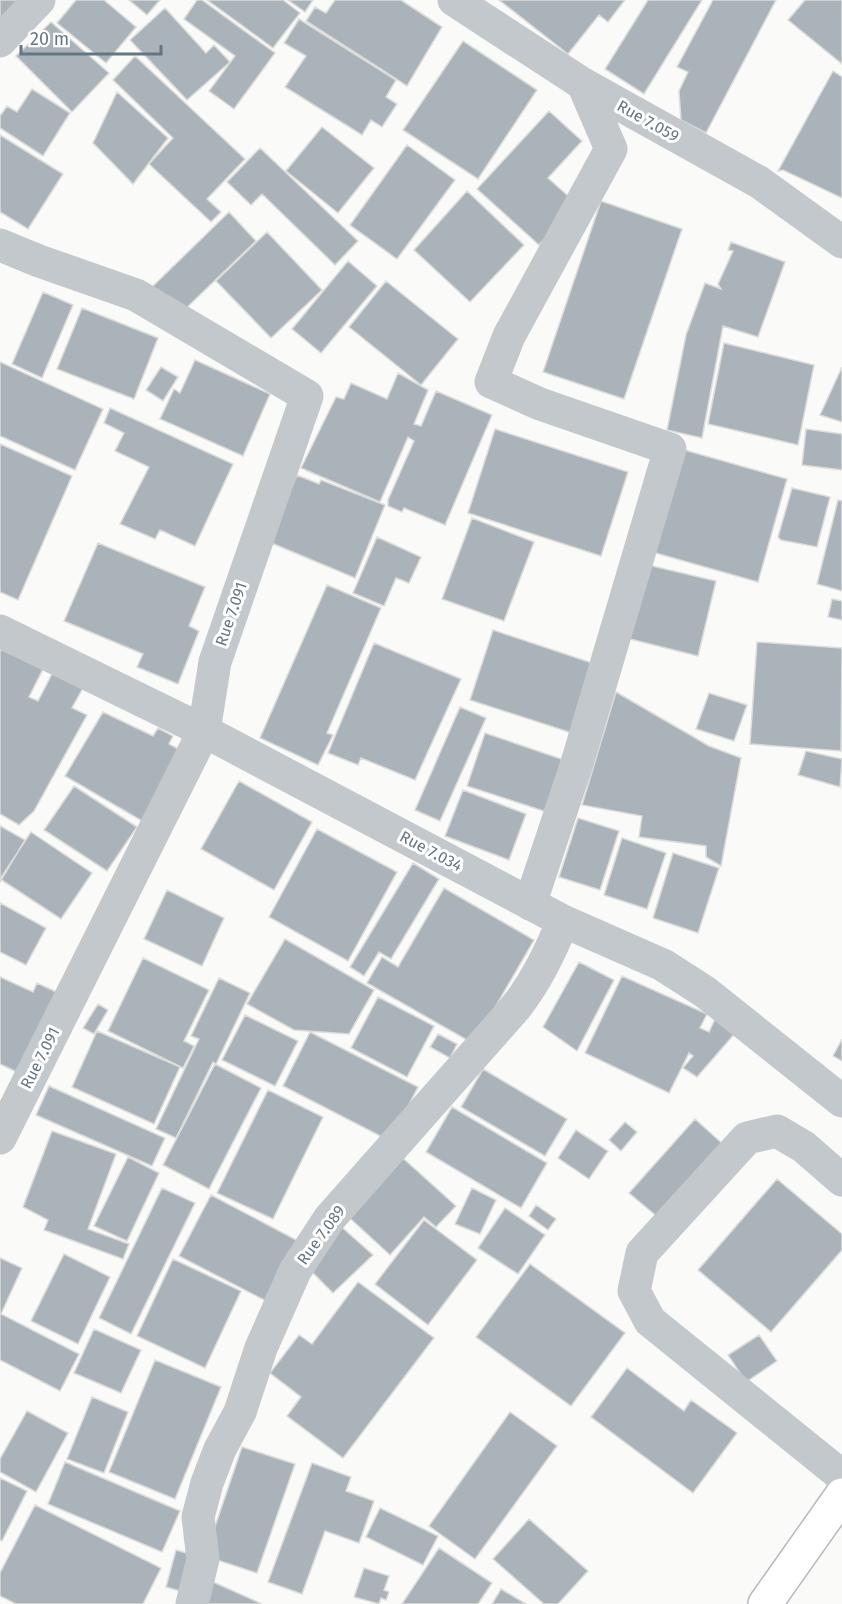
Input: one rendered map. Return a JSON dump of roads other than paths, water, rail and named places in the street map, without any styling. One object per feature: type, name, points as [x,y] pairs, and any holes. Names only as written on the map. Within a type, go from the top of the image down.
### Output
[{"type":"main road","points":[[765,1604],[842,1496]]},
{"type":"street","points":[[0,42],[39,0]]},
{"type":"street","name":"Rue 7.059","points":[[454,0],[583,84],[759,182],[842,242]]},
{"type":"street","points":[[530,904],[577,763],[670,448],[540,404],[491,382],[509,336],[611,149],[583,84]]},
{"type":"street","name":"Rue 7.091","points":[[0,245],[136,295],[307,396],[215,662],[204,731],[0,1138]]},
{"type":"street","name":"Rue 7.034","points":[[0,631],[204,731],[563,921],[663,964],[705,992],[842,1101]]},
{"type":"street","name":"Rue 7.089","points":[[192,1604],[203,1559],[198,1517],[207,1483],[220,1449],[240,1412],[261,1348],[295,1271],[329,1219],[534,984],[563,921]]},
{"type":"street","points":[[842,1180],[804,1147],[777,1131],[747,1138],[642,1253],[634,1291],[650,1321],[842,1476]]}]
